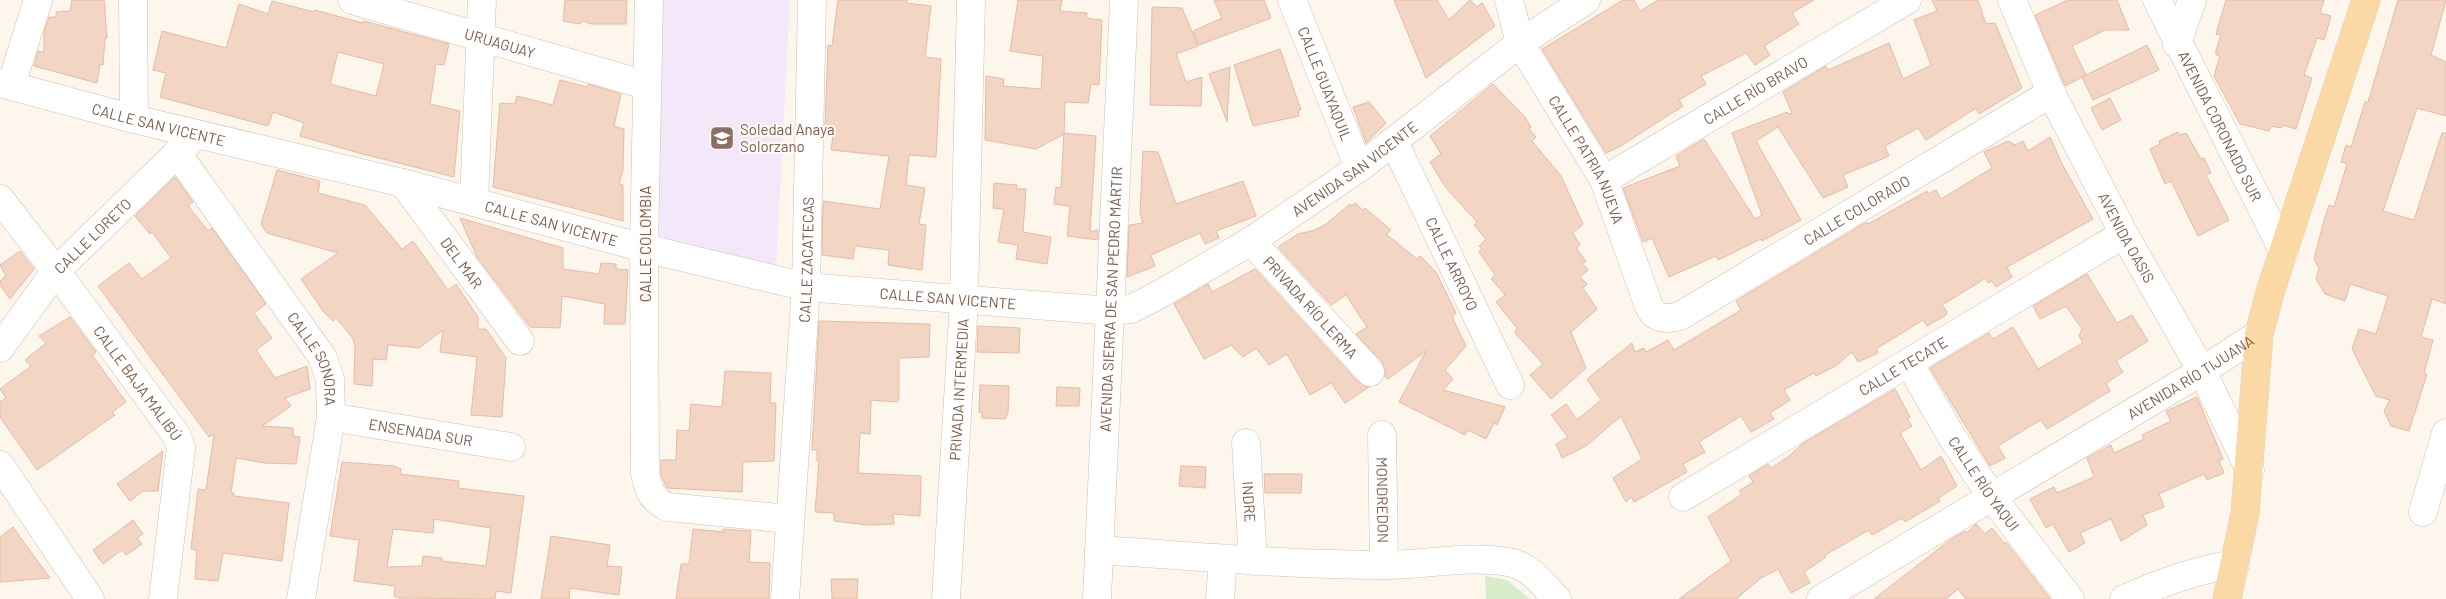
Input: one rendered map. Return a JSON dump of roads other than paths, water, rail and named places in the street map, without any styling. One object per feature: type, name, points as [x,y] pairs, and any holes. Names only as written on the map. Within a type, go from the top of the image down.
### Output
[{"type":"main road","name":"AVENIDA RÍO TIJUANA","points":[[2259,334],[2366,0]]},
{"type":"main road","points":[[2227,599],[2245,513],[2250,470],[2259,334]]},
{"type":"street","points":[[6,84],[38,0]]},
{"type":"street","points":[[133,0],[134,119]]},
{"type":"street","name":"URUAGUAY","points":[[352,0],[646,85]]},
{"type":"street","points":[[474,202],[482,0]]},
{"type":"street","name":"CALLE COLOMBIA","points":[[649,0],[644,248],[645,473],[648,488],[657,502],[668,507],[789,518]]},
{"type":"street","name":"CALLE ZACATECAS","points":[[785,599],[806,288],[812,0]]},
{"type":"street","name":"PRIVADA INTERMEDIA","points":[[946,599],[964,300],[971,0]]},
{"type":"street","name":"AVENIDA SIERRA DE SAN PEDRO MÁRTIR","points":[[1097,599],[1124,0]]},
{"type":"street","name":"CALLE GUAYAQUIL","points":[[1292,0],[1360,168]]},
{"type":"street","name":"CALLE PATRIA NUEVA","points":[[1509,0],[1520,43],[1604,180],[1652,314],[1661,318]]},
{"type":"street","name":"AVENIDA SAN VICENTE","points":[[1111,311],[1131,308],[1251,241],[1360,168],[1520,43],[1586,0]]},
{"type":"street","name":"CALLE RÍO BRAVO","points":[[1604,180],[1907,0]]},
{"type":"street","name":"AVENIDA OASIS","points":[[2012,0],[2051,93],[2124,234],[2202,371],[2250,470]]},
{"type":"street","name":"AVENIDA CORONADO SUR","points":[[2157,0],[2177,44],[2284,252]]},
{"type":"street","points":[[2177,44],[2192,0]]},
{"type":"street","name":"CALLE SAN VICENTE","points":[[6,84],[134,119],[198,132],[403,183],[644,248],[806,288],[1111,311]]},
{"type":"street","name":"CALLE COLORADO","points":[[1661,318],[1680,316],[2051,93]]},
{"type":"street","name":"CALLE LORETO","points":[[0,348],[56,271],[198,132]]},
{"type":"street","name":"CALLE ARROYO","points":[[1394,142],[1510,385]]},
{"type":"street","name":"CALLE SONORA","points":[[177,153],[324,358],[330,379],[331,417],[301,599]]},
{"type":"street","name":"DEL MAR","points":[[403,183],[520,342]]},
{"type":"street","name":"CALLE BAJA MALIBÚ","points":[[0,199],[168,422],[179,442],[181,448],[163,599]]},
{"type":"street","name":"CALLE TECATE","points":[[1683,496],[2124,234]]},
{"type":"street","name":"PRIVADA RÍO LERMA","points":[[1251,241],[1370,372]]},
{"type":"street","name":"AVENIDA RÍO TIJUANA","points":[[1821,599],[2202,371],[2259,334]]},
{"type":"street","name":"CALLE RÍO YAQUI","points":[[1909,363],[1952,437],[1992,497],[2070,599]]},
{"type":"street","name":"ENSENADA SUR","points":[[331,417],[511,447]]},
{"type":"street","points":[[2423,512],[2446,433]]},
{"type":"street","name":"MONDREDON","points":[[1382,435],[1384,565]]},
{"type":"street","name":"INDRE","points":[[1246,443],[1253,561]]},
{"type":"street","points":[[0,465],[90,599]]},
{"type":"street","points":[[1099,550],[1223,560],[1384,565],[1493,560],[1515,564],[1534,574],[1557,599]]},
{"type":"street","points":[[1220,599],[1223,560]]},
{"type":"street","points":[[2124,599],[2176,577],[2206,568],[2235,564]]},
{"type":"place","name":"Soledad Anaya Solorzano","points":[[722,138]]}]
